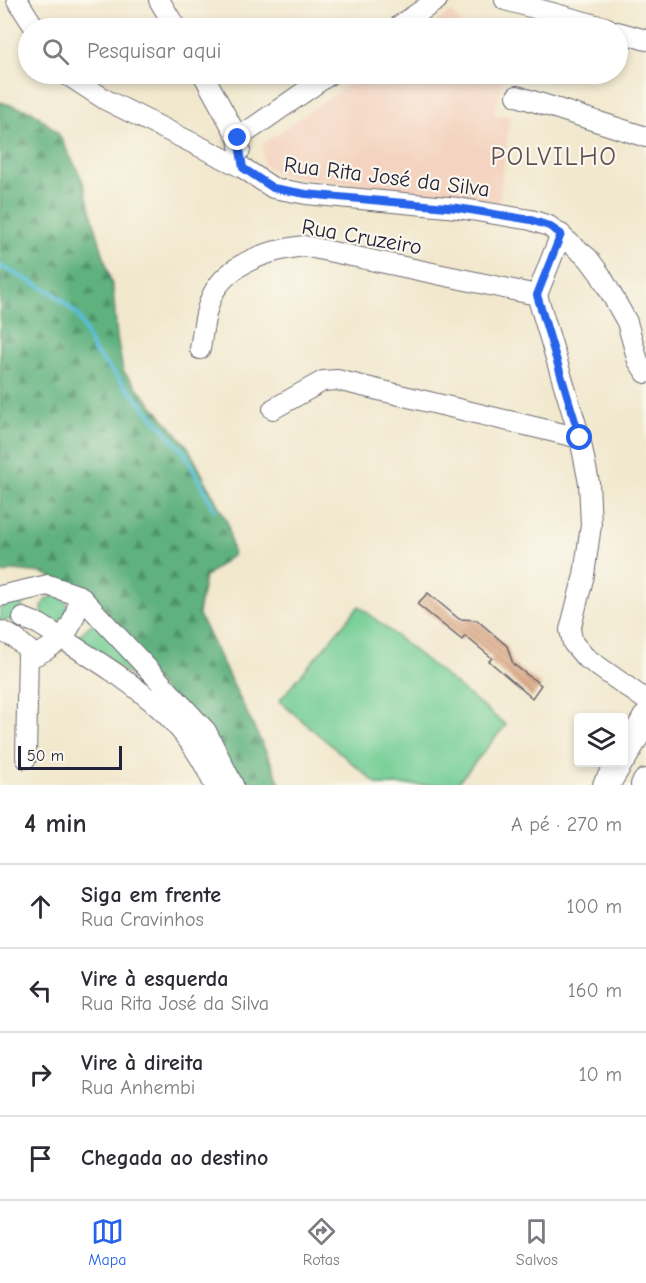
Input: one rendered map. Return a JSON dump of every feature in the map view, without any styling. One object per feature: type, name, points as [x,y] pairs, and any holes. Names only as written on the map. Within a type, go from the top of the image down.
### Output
[{"type":"main road","points":[[628,750],[646,718]]},
{"type":"main road","points":[[606,785],[617,767]]},
{"type":"street","points":[[17,0],[29,18]]},
{"type":"street","points":[[159,0],[170,18]]},
{"type":"street","points":[[411,18],[437,0]]},
{"type":"street","points":[[505,0],[571,18]]},
{"type":"street","points":[[628,35],[646,40]]},
{"type":"street","name":"Rua Rita José da Silva","points":[[80,84],[141,119],[243,168],[273,188],[306,194],[458,208],[531,220],[549,226],[588,258],[612,292],[627,322],[642,367]]},
{"type":"street","points":[[208,84],[238,138],[243,168]]},
{"type":"street","points":[[238,138],[316,84]]},
{"type":"street","points":[[518,96],[646,137]]},
{"type":"street","points":[[561,234],[537,295],[580,438],[589,483],[591,525],[584,574],[570,630],[573,643],[585,657],[646,700]]},
{"type":"street","name":"Rua Cruzeiro","points":[[200,349],[214,291],[231,273],[275,249],[304,246],[537,295]]},
{"type":"street","points":[[642,367],[646,334]]},
{"type":"street","points":[[273,409],[329,379],[580,438]]},
{"type":"street","points":[[0,596],[34,586],[48,585],[80,596],[206,731],[233,785]]},
{"type":"street","points":[[26,758],[16,640],[34,586]]},
{"type":"street","points":[[16,640],[36,655],[61,639],[75,620],[80,596]]},
{"type":"street","points":[[23,618],[61,639],[147,695],[186,734],[204,761],[214,785]]},
{"type":"shaded area","points":[[451,12],[456,18],[442,18]]},
{"type":"shaded area","points":[[349,84],[503,84],[493,115],[510,115],[499,203],[287,176],[274,172],[263,164],[263,144]]},
{"type":"green space","points":[[0,102],[32,111],[58,133],[82,179],[113,289],[117,337],[123,371],[188,447],[228,524],[233,555],[205,577],[198,613],[280,784],[241,784],[81,591],[43,573],[14,570],[0,574]]},
{"type":"green space","points":[[55,596],[64,600],[68,609],[64,618],[55,622],[46,618],[42,609],[46,600]]},
{"type":"green space","points":[[22,598],[24,605],[15,619],[0,622],[0,608]]},
{"type":"green space","points":[[359,606],[506,725],[456,785],[378,785],[279,701]]},
{"type":"green space","points":[[96,620],[160,696],[76,638]]},
{"type":"building","points":[[428,593],[459,619],[477,620],[507,646],[513,664],[541,685],[532,698],[489,661],[492,658],[465,636],[462,640],[417,604]]},
{"type":"waterway","points":[[0,266],[53,293],[78,315],[94,351],[184,452],[215,510]]},
{"type":"district","name":"POLVILHO","points":[[554,156]]},
{"type":"route","points":[[238,138],[243,168],[273,188],[306,194],[458,208],[531,220],[549,226],[561,234],[537,295],[580,438]]}]
